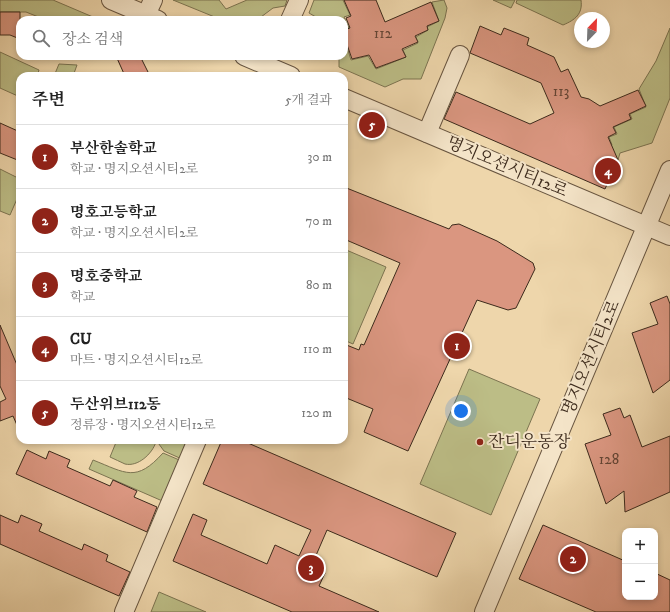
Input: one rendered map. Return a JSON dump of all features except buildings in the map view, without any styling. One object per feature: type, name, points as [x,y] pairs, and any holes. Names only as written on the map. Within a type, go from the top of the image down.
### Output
[{"type":"street","points":[[111,0],[153,12]]},
{"type":"street","points":[[292,16],[299,0]]},
{"type":"street","points":[[427,133],[460,55]]},
{"type":"street","points":[[272,62],[286,72]]},
{"type":"street","name":"명지오션시티12로","points":[[348,100],[670,236]]},
{"type":"street","name":"명지오션시티2로","points":[[484,612],[670,170]]},
{"type":"street","points":[[124,612],[195,444]]},
{"type":"green space","points":[[0,0],[53,0],[91,16],[36,16],[26,12],[0,12]]},
{"type":"green space","points":[[173,0],[219,0],[226,9],[247,0],[287,0],[285,6],[273,8],[262,16],[212,16]]},
{"type":"green space","points":[[314,0],[343,0],[350,15],[314,16],[309,13]]},
{"type":"green space","points":[[444,0],[447,8],[445,18],[421,79],[403,79],[385,87],[339,67],[339,60],[348,60],[348,50],[351,60],[368,56],[376,69],[406,57],[403,50],[418,43],[416,37],[428,30],[427,27],[439,21],[432,2]]},
{"type":"green space","points":[[493,0],[515,0],[511,8]]},
{"type":"green space","points":[[517,0],[581,0],[581,9],[580,12],[574,12],[574,19],[563,25],[516,3]]},
{"type":"green space","points":[[670,28],[670,98],[652,143],[620,153],[618,160],[599,151],[612,145],[609,137],[617,134],[614,127],[632,119],[630,114],[646,107],[639,89],[656,61]]},
{"type":"green space","points":[[0,52],[39,70],[38,72],[16,72],[16,95],[0,88]]},
{"type":"green space","points":[[59,64],[77,65],[74,72],[56,72]]},
{"type":"green space","points":[[0,169],[16,177],[16,201],[10,215],[0,211]]},
{"type":"green space","points":[[348,251],[386,267],[353,344],[348,342]]},
{"type":"green space","name":"잔디운동장","points":[[469,369],[540,399],[491,515],[420,484]]},
{"type":"green space","points":[[115,444],[155,444],[144,459],[135,464],[125,464],[110,457]]},
{"type":"green space","points":[[159,444],[190,444],[184,460],[164,451]]},
{"type":"green space","points":[[163,453],[184,462],[167,503],[89,469],[93,460],[114,469],[130,473],[138,472],[145,469]]},
{"type":"green space","points":[[159,592],[206,612],[151,612]]},
{"type":"place","name":"두산위브112동","points":[[372,125]]},
{"type":"place","name":"CU","points":[[608,171]]},
{"type":"place","name":"부산한솔학교","points":[[457,346]]},
{"type":"place","name":"잔디운동장","points":[[480,442]]},
{"type":"place","name":"명호고등학교","points":[[573,559]]},
{"type":"place","name":"명호중학교","points":[[311,568]]}]
